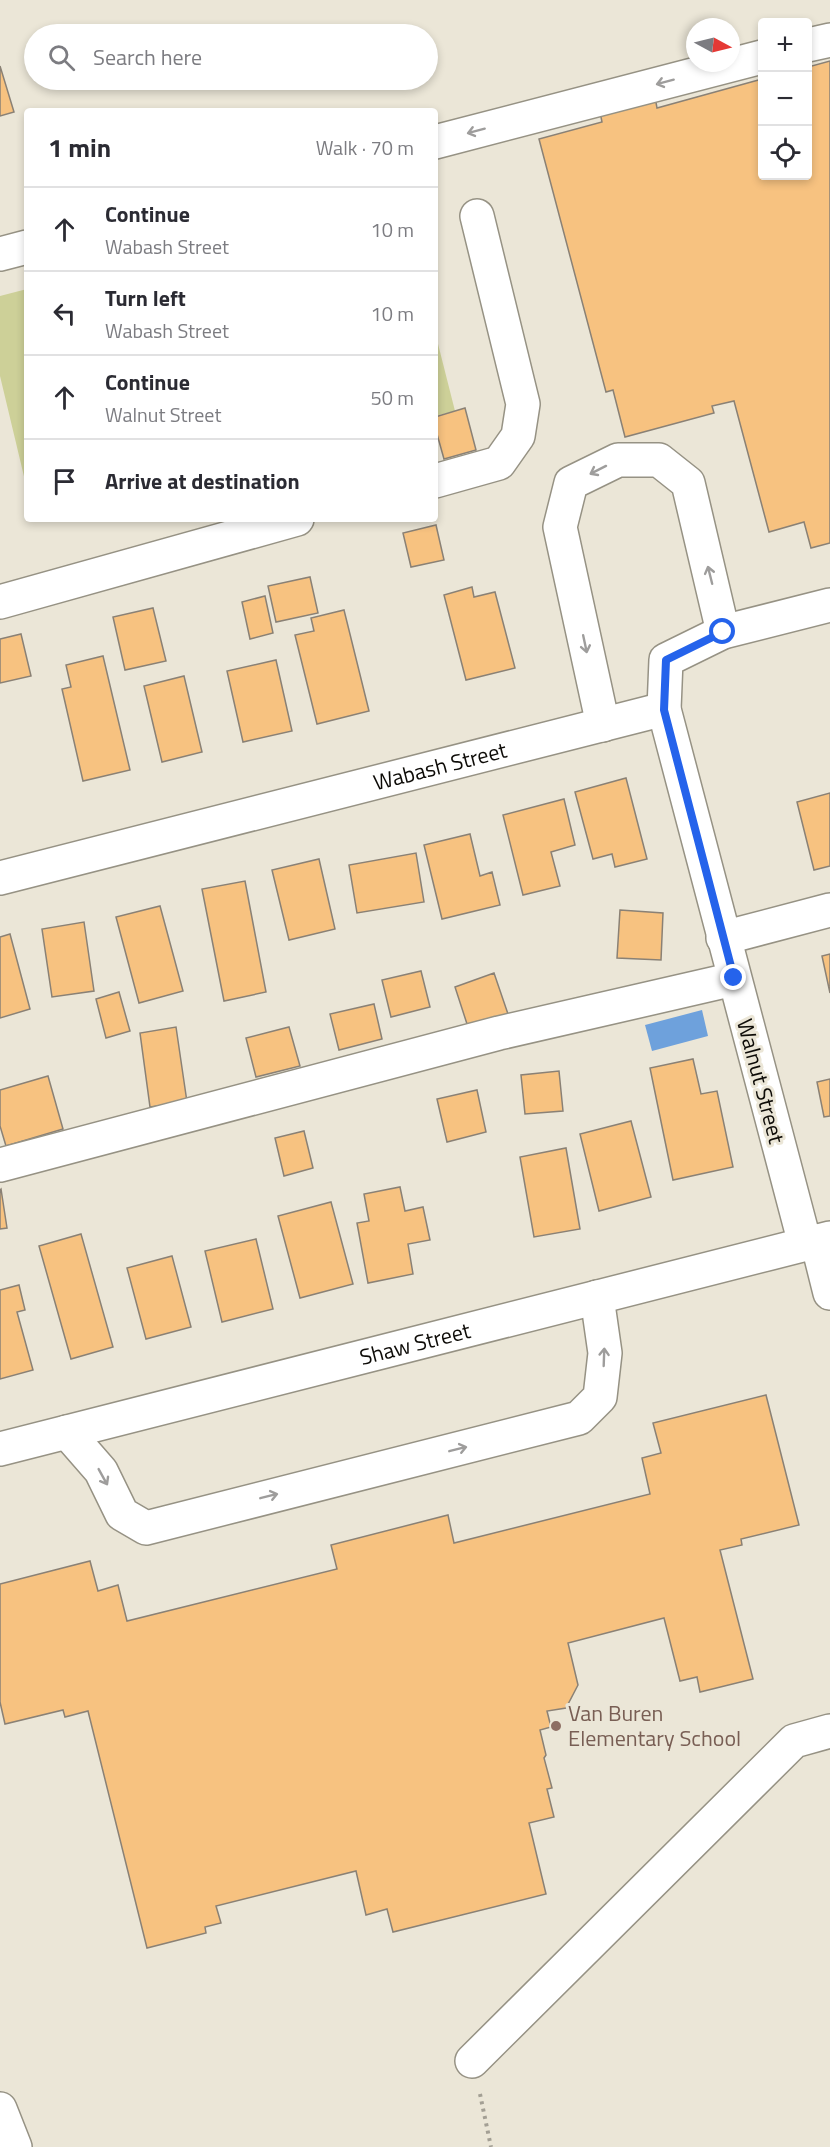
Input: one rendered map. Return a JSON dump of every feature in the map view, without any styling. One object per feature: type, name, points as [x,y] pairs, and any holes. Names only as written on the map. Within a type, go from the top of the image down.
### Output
[{"type":"street","points":[[812,44],[830,40]]},
{"type":"street","points":[[438,141],[758,58]]},
{"type":"street","points":[[438,480],[499,463],[518,436],[523,404],[477,216]]},
{"type":"street","points":[[0,254],[24,248]]},
{"type":"street","points":[[603,725],[560,527],[571,483],[618,460],[659,460],[687,483],[723,632]]},
{"type":"street","points":[[0,602],[286,522]]},
{"type":"street","points":[[664,710],[666,660],[723,632],[830,605]]},
{"type":"street","name":"Wabash Street","points":[[0,878],[664,710]]},
{"type":"street","name":"Walnut Street","points":[[664,710],[734,978],[817,1241],[830,1293]]},
{"type":"street","points":[[723,938],[830,910]]},
{"type":"street","points":[[0,1165],[488,1036],[734,978]]},
{"type":"street","name":"Shaw Street","points":[[0,1449],[817,1241]]},
{"type":"street","points":[[67,1432],[101,1471],[122,1514],[146,1528],[556,1424],[579,1418],[600,1397],[605,1353],[597,1297]]},
{"type":"street","points":[[472,2061],[794,1741],[830,1731]]},
{"type":"street","points":[[0,2109],[15,2147]]},
{"type":"path","points":[[472,2061],[491,2147]]},
{"type":"green space","points":[[24,290],[24,476],[0,376],[0,296]]},
{"type":"green space","points":[[438,344],[455,411],[438,415]]},
{"type":"water","points":[[702,1010],[708,1036],[652,1051],[645,1025]]},
{"type":"building","points":[[830,61],[830,543],[811,548],[804,522],[769,532],[734,401],[712,406],[714,413],[625,437],[613,390],[606,392],[539,139],[602,122],[600,112],[655,97],[657,108],[758,80],[758,180],[812,180],[812,66]]},
{"type":"building","points":[[0,66],[14,112],[0,116]]},
{"type":"building","points":[[465,408],[476,450],[444,459],[438,438],[438,416]]},
{"type":"building","points":[[436,525],[444,560],[411,567],[403,533]]},
{"type":"building","points":[[310,577],[318,613],[276,622],[268,586]]},
{"type":"building","points":[[472,587],[474,597],[495,592],[515,668],[466,680],[444,595]]},
{"type":"building","points":[[265,596],[273,633],[250,639],[242,602]]},
{"type":"building","points":[[153,608],[166,661],[125,670],[113,617]]},
{"type":"building","points":[[344,610],[369,711],[317,724],[295,635],[314,631],[311,618]]},
{"type":"building","points":[[21,634],[31,676],[0,683],[0,639]]},
{"type":"building","points":[[103,656],[130,770],[83,781],[62,689],[71,687],[66,665]]},
{"type":"building","points":[[276,660],[292,731],[243,742],[227,671]]},
{"type":"building","points":[[184,676],[202,752],[162,762],[144,686]]},
{"type":"building","points":[[626,778],[647,859],[615,867],[612,854],[593,859],[575,792]]},
{"type":"building","points":[[830,793],[830,866],[814,870],[797,802]]},
{"type":"building","points":[[564,799],[575,845],[551,852],[560,886],[523,895],[503,815]]},
{"type":"building","points":[[470,834],[480,876],[492,872],[500,905],[442,919],[424,845]]},
{"type":"building","points":[[416,853],[424,902],[357,913],[349,865]]},
{"type":"building","points":[[319,859],[335,929],[289,940],[272,870]]},
{"type":"building","points":[[245,881],[266,992],[224,1001],[202,889]]},
{"type":"building","points":[[160,906],[183,991],[139,1003],[116,917]]},
{"type":"building","points":[[620,910],[663,913],[661,960],[617,958]]},
{"type":"building","points":[[84,922],[94,991],[52,997],[42,929]]},
{"type":"building","points":[[10,934],[30,1009],[0,1018],[0,937]]},
{"type":"building","points":[[830,954],[830,993],[822,956]]},
{"type":"building","points":[[421,971],[430,1007],[391,1017],[382,980]]},
{"type":"building","points":[[494,973],[508,1014],[468,1027],[455,987]]},
{"type":"building","points":[[119,992],[130,1031],[106,1038],[96,999]]},
{"type":"building","points":[[374,1004],[382,1039],[339,1050],[330,1014]]},
{"type":"building","points":[[176,1027],[187,1102],[150,1107],[140,1033]]},
{"type":"building","points":[[289,1027],[300,1066],[256,1077],[246,1038]]},
{"type":"building","points":[[693,1059],[701,1094],[717,1091],[733,1167],[673,1180],[650,1068]]},
{"type":"building","points":[[559,1071],[563,1111],[525,1114],[521,1075]]},
{"type":"building","points":[[48,1076],[63,1129],[6,1146],[0,1126],[0,1090]]},
{"type":"building","points":[[830,1079],[830,1116],[824,1117],[817,1082]]},
{"type":"building","points":[[477,1090],[486,1132],[447,1142],[437,1099]]},
{"type":"building","points":[[631,1121],[651,1197],[599,1211],[580,1134]]},
{"type":"building","points":[[304,1131],[313,1168],[284,1176],[275,1138]]},
{"type":"building","points":[[566,1148],[580,1229],[534,1237],[520,1157]]},
{"type":"building","points":[[400,1187],[405,1211],[423,1207],[430,1240],[408,1244],[413,1274],[368,1283],[357,1223],[369,1221],[364,1194]]},
{"type":"building","points":[[0,1190],[7,1228],[0,1229]]},
{"type":"building","points":[[331,1202],[353,1284],[300,1298],[278,1216]]},
{"type":"building","points":[[81,1234],[113,1347],[71,1359],[39,1246]]},
{"type":"building","points":[[256,1239],[273,1309],[222,1322],[205,1251]]},
{"type":"building","points":[[172,1256],[191,1327],[146,1339],[127,1268]]},
{"type":"building","points":[[19,1285],[25,1310],[17,1312],[33,1370],[0,1379],[0,1290]]},
{"type":"building","points":[[766,1395],[799,1525],[741,1539],[742,1545],[720,1550],[753,1679],[700,1692],[697,1677],[680,1681],[664,1618],[568,1643],[578,1685],[566,1708],[547,1711],[551,1727],[540,1730],[552,1788],[547,1789],[554,1817],[529,1823],[546,1894],[393,1932],[387,1909],[366,1915],[356,1871],[216,1906],[221,1923],[205,1927],[206,1933],[147,1948],[88,1711],[65,1717],[63,1710],[5,1724],[0,1702],[0,1584],[90,1561],[98,1591],[118,1585],[127,1621],[337,1569],[331,1545],[448,1515],[454,1543],[650,1494],[642,1458],[661,1453],[653,1423]]},
{"type":"place","name":"Van Buren Elementary School","points":[[556,1726]]},
{"type":"route","points":[[723,632],[666,660],[664,710],[734,978]]}]
